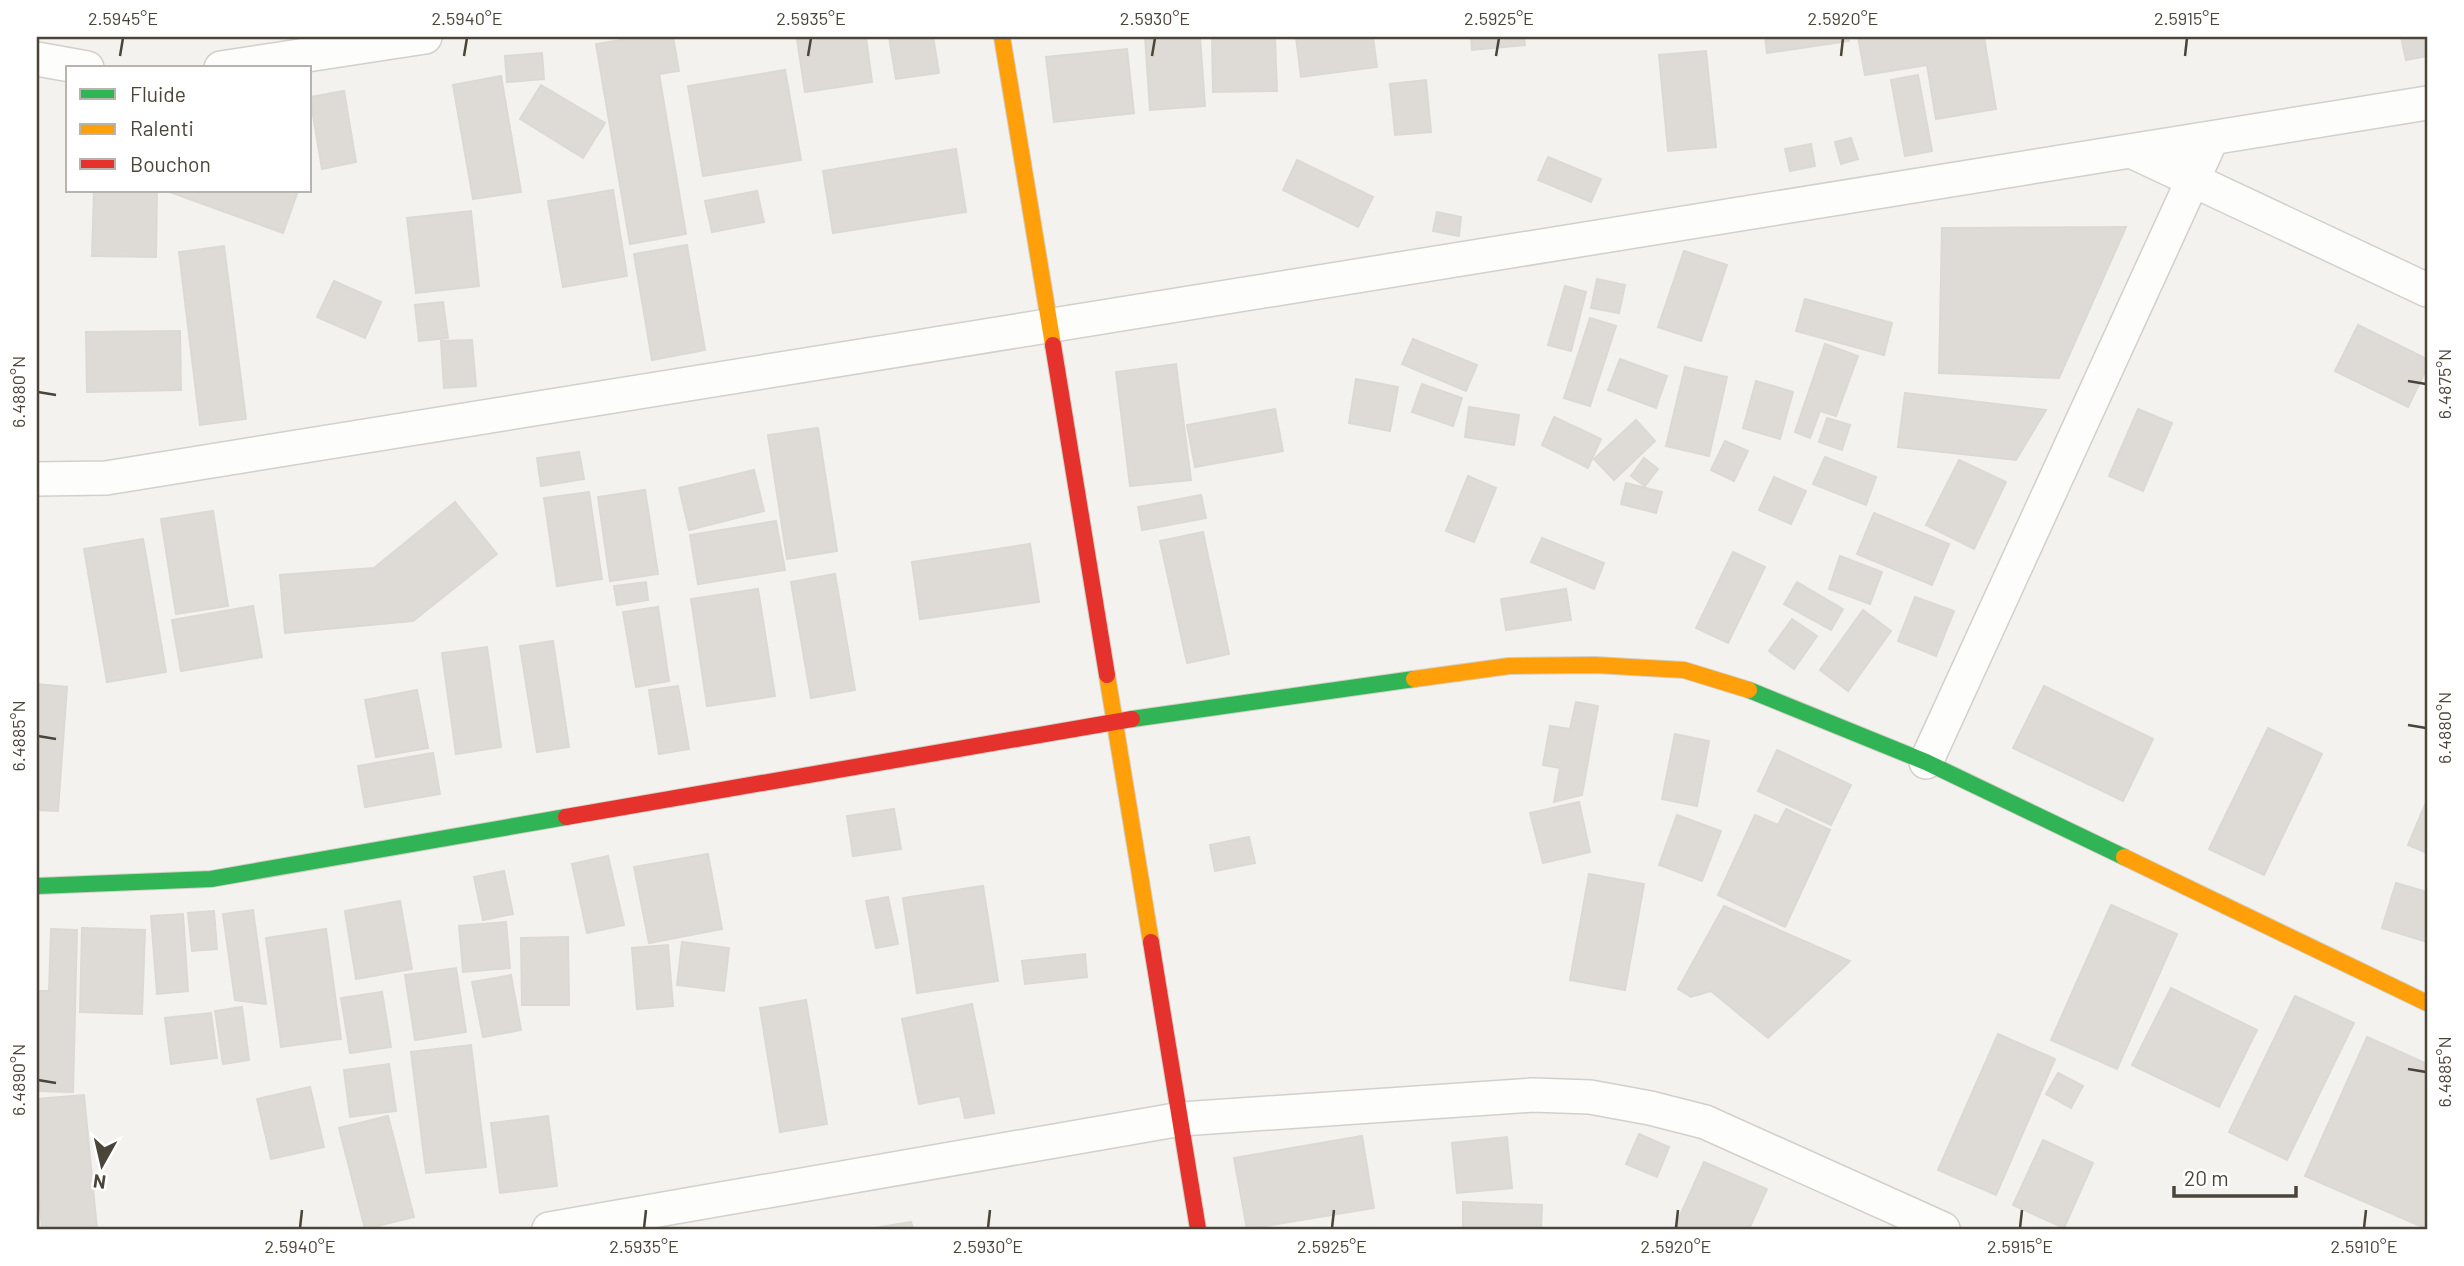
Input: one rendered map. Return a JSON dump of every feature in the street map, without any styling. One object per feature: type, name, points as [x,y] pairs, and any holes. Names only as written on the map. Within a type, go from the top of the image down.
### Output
[{"type":"street","points":[[234,66],[425,37]]},
{"type":"street","points":[[1002,37],[1198,1229]]},
{"type":"street","points":[[37,59],[76,66]]},
{"type":"street","points":[[37,479],[106,478],[2427,103]]},
{"type":"street","points":[[1926,762],[2212,138]]},
{"type":"street","points":[[2131,151],[2427,290]]},
{"type":"street","points":[[37,886],[211,879],[1113,722],[1509,666],[1595,665],[1684,670],[1751,691],[1926,762],[2427,1003]]},
{"type":"street","points":[[549,1229],[1181,1119],[1533,1095],[1590,1097],[1705,1122],[1943,1229]]},
{"type":"building","points":[[640,37],[673,37],[679,71],[659,74],[686,234],[630,244],[596,44]]},
{"type":"building","points":[[866,37],[872,82],[805,92],[797,39]]},
{"type":"building","points":[[889,37],[933,37],[939,73],[896,79]]},
{"type":"building","points":[[1145,37],[1200,37],[1205,106],[1150,110]]},
{"type":"building","points":[[1212,37],[1275,37],[1277,91],[1213,92]]},
{"type":"building","points":[[1296,37],[1373,37],[1377,67],[1301,77]]},
{"type":"building","points":[[1471,37],[1524,37],[1525,45],[1472,50]]},
{"type":"building","points":[[1765,37],[1848,37],[1849,41],[1767,53]]},
{"type":"building","points":[[1858,37],[1984,37],[1996,109],[1936,119],[1927,65],[1865,75]]},
{"type":"building","points":[[2401,37],[2427,37],[2427,56],[2406,60]]},
{"type":"building","points":[[1127,49],[1134,113],[1054,122],[1046,57]]},
{"type":"building","points":[[1706,51],[1716,147],[1668,151],[1659,55]]},
{"type":"building","points":[[542,53],[544,79],[507,82],[505,56]]},
{"type":"building","points":[[785,70],[801,160],[703,176],[688,86]]},
{"type":"building","points":[[1918,75],[1932,151],[1905,156],[1891,80]]},
{"type":"building","points":[[501,76],[521,192],[473,199],[453,85]]},
{"type":"building","points":[[1426,80],[1431,132],[1395,135],[1390,84]]},
{"type":"building","points":[[541,85],[605,123],[583,158],[520,119]]},
{"type":"building","points":[[344,91],[356,162],[322,169],[312,97]]},
{"type":"building","points":[[1851,138],[1858,159],[1841,164],[1835,142]]},
{"type":"building","points":[[1811,144],[1815,166],[1790,171],[1785,149]]},
{"type":"building","points":[[956,149],[966,212],[833,233],[823,171]]},
{"type":"building","points":[[1548,157],[1601,179],[1591,202],[1538,180]]},
{"type":"building","points":[[1297,160],[1373,197],[1358,227],[1283,190]]},
{"type":"building","points":[[613,190],[627,276],[563,287],[548,201]]},
{"type":"building","points":[[757,191],[764,222],[712,232],[705,201]]},
{"type":"building","points":[[94,192],[157,192],[156,257],[92,256]]},
{"type":"building","points":[[170,192],[298,192],[283,233]]},
{"type":"building","points":[[471,211],[479,286],[416,293],[407,218]]},
{"type":"building","points":[[1437,212],[1461,217],[1459,236],[1433,231]]},
{"type":"building","points":[[2126,227],[2059,378],[1939,373],[1942,228]]},
{"type":"building","points":[[687,245],[705,350],[652,360],[634,254]]},
{"type":"building","points":[[224,246],[246,419],[200,425],[179,252]]},
{"type":"building","points":[[1684,251],[1727,265],[1701,341],[1658,327]]},
{"type":"building","points":[[1597,279],[1625,285],[1619,313],[1591,308]]},
{"type":"building","points":[[334,281],[381,302],[365,338],[317,317]]},
{"type":"building","points":[[1565,286],[1586,292],[1571,351],[1548,345]]},
{"type":"building","points":[[1805,299],[1892,323],[1884,355],[1796,331]]},
{"type":"building","points":[[443,302],[448,338],[419,341],[415,305]]},
{"type":"building","points":[[1590,318],[1616,326],[1590,406],[1564,398]]},
{"type":"building","points":[[2358,325],[2427,359],[2427,368],[2408,407],[2335,371]]},
{"type":"building","points":[[180,331],[181,390],[87,392],[86,332]]},
{"type":"building","points":[[1413,339],[1477,365],[1466,391],[1402,364]]},
{"type":"building","points":[[472,340],[476,386],[444,388],[441,341]]},
{"type":"building","points":[[1825,344],[1858,356],[1836,416],[1820,411],[1810,438],[1795,432]]},
{"type":"building","points":[[1620,359],[1667,376],[1656,408],[1608,390]]},
{"type":"building","points":[[1176,364],[1191,480],[1130,486],[1116,372]]},
{"type":"building","points":[[1685,367],[1727,377],[1709,456],[1666,446]]},
{"type":"building","points":[[1356,379],[1398,387],[1390,431],[1349,423]]},
{"type":"building","points":[[1756,381],[1793,392],[1780,439],[1743,428]]},
{"type":"building","points":[[1422,384],[1462,398],[1453,426],[1412,412]]},
{"type":"building","points":[[1905,393],[2046,410],[2016,460],[1898,447]]},
{"type":"building","points":[[1469,407],[1519,415],[1514,445],[1465,437]]},
{"type":"building","points":[[1275,409],[1283,451],[1195,467],[1187,425]]},
{"type":"building","points":[[2138,409],[2172,423],[2143,491],[2109,476]]},
{"type":"building","points":[[1554,417],[1601,439],[1588,468],[1542,445]]},
{"type":"building","points":[[1827,418],[1850,425],[1842,450],[1819,442]]},
{"type":"building","points":[[1636,420],[1655,441],[1614,480],[1594,459]]},
{"type":"building","points":[[818,428],[837,551],[787,559],[768,435]]},
{"type":"building","points":[[1725,441],[1748,451],[1734,481],[1711,470]]},
{"type":"building","points":[[579,452],[584,479],[541,486],[537,458]]},
{"type":"building","points":[[1825,457],[1876,477],[1866,505],[1813,484]]},
{"type":"building","points":[[1644,458],[1658,469],[1645,486],[1631,476]]},
{"type":"building","points":[[1959,460],[2006,482],[1974,549],[1926,525]]},
{"type":"building","points":[[754,470],[764,511],[689,530],[679,488]]},
{"type":"building","points":[[1468,476],[1496,488],[1474,542],[1446,531]]},
{"type":"building","points":[[1774,477],[1806,491],[1791,524],[1759,510]]},
{"type":"building","points":[[1626,483],[1662,492],[1656,513],[1621,504]]},
{"type":"building","points":[[645,490],[658,574],[610,581],[598,497]]},
{"type":"building","points":[[589,492],[602,579],[557,586],[544,498]]},
{"type":"building","points":[[1201,495],[1206,518],[1142,530],[1138,507]]},
{"type":"building","points":[[455,502],[497,554],[413,621],[285,633],[280,575],[374,568]]},
{"type":"building","points":[[213,511],[228,606],[176,614],[161,519]]},
{"type":"building","points":[[1874,513],[1949,544],[1932,585],[1857,554]]},
{"type":"building","points":[[776,521],[785,570],[698,584],[690,535]]},
{"type":"building","points":[[1203,532],[1229,654],[1187,663],[1160,541]]},
{"type":"building","points":[[1542,538],[1604,563],[1594,589],[1531,562]]},
{"type":"building","points":[[143,539],[166,672],[107,682],[84,549]]},
{"type":"building","points":[[1030,544],[1039,602],[920,619],[912,562]]},
{"type":"building","points":[[1733,552],[1765,567],[1728,643],[1696,628]]},
{"type":"building","points":[[1840,556],[1882,572],[1870,604],[1829,589]]},
{"type":"building","points":[[835,574],[855,690],[811,698],[791,582]]},
{"type":"building","points":[[646,582],[648,600],[617,605],[614,586]]},
{"type":"building","points":[[1797,582],[1843,609],[1831,630],[1784,604]]},
{"type":"building","points":[[758,589],[775,696],[707,706],[691,599]]},
{"type":"building","points":[[1566,589],[1571,620],[1506,630],[1501,599]]},
{"type":"building","points":[[1915,597],[1954,611],[1936,656],[1898,641]]},
{"type":"building","points":[[253,606],[262,657],[181,671],[172,620]]},
{"type":"building","points":[[658,607],[669,681],[636,687],[623,612]]},
{"type":"building","points":[[1863,610],[1891,631],[1848,691],[1820,670]]},
{"type":"building","points":[[1792,619],[1817,636],[1794,669],[1769,651]]},
{"type":"building","points":[[553,641],[569,747],[537,752],[520,646]]},
{"type":"building","points":[[487,647],[501,747],[456,754],[442,653]]},
{"type":"building","points":[[37,684],[67,687],[58,811],[37,810]]},
{"type":"building","points":[[678,686],[689,749],[659,754],[649,690]]},
{"type":"building","points":[[2044,686],[2153,739],[2123,801],[2013,748]]},
{"type":"building","points":[[417,690],[428,748],[376,757],[365,700]]},
{"type":"building","points":[[1576,702],[1598,706],[1582,795],[1554,802],[1560,768],[1543,765],[1550,726],[1570,729]]},
{"type":"building","points":[[2268,728],[2322,754],[2264,875],[2209,849]]},
{"type":"building","points":[[1675,734],[1709,741],[1697,806],[1662,799]]},
{"type":"building","points":[[1777,750],[1851,785],[1831,825],[1758,791]]},
{"type":"building","points":[[433,753],[440,794],[365,807],[358,766]]},
{"type":"building","points":[[2427,800],[2427,853],[2408,845]]},
{"type":"building","points":[[1579,802],[1590,852],[1543,863],[1530,813]]},
{"type":"building","points":[[894,809],[901,849],[853,856],[847,816]]},
{"type":"building","points":[[1786,809],[1830,830],[1785,927],[1718,895],[1755,815],[1778,825]]},
{"type":"building","points":[[1677,815],[1721,831],[1702,881],[1659,865]]},
{"type":"building","points":[[1249,837],[1255,863],[1215,871],[1210,845]]},
{"type":"building","points":[[708,854],[722,929],[649,943],[634,867]]},
{"type":"building","points":[[608,856],[624,925],[587,933],[572,864]]},
{"type":"building","points":[[504,871],[513,914],[483,920],[474,877]]},
{"type":"building","points":[[1589,874],[1644,884],[1625,990],[1570,980]]},
{"type":"building","points":[[2396,883],[2427,892],[2427,942],[2382,928]]},
{"type":"building","points":[[983,886],[998,981],[917,993],[903,898]]},
{"type":"building","points":[[888,897],[898,944],[876,948],[866,901]]},
{"type":"building","points":[[400,901],[412,969],[356,979],[345,911]]},
{"type":"building","points":[[2111,905],[2177,934],[2117,1069],[2051,1040]]},
{"type":"building","points":[[1724,906],[1850,961],[1768,1038],[1711,991],[1691,997],[1678,989]]},
{"type":"building","points":[[253,910],[266,1004],[235,1000],[223,914]]},
{"type":"building","points":[[214,911],[217,949],[192,951],[188,913]]},
{"type":"building","points":[[183,914],[188,991],[157,994],[151,916]]},
{"type":"building","points":[[506,922],[510,968],[463,972],[459,926]]},
{"type":"building","points":[[82,928],[145,930],[142,1014],[80,1012]]},
{"type":"building","points":[[51,929],[77,930],[73,1092],[37,1091],[37,991],[49,991]]},
{"type":"building","points":[[326,929],[341,1039],[281,1047],[266,938]]},
{"type":"building","points":[[568,937],[569,1005],[522,1005],[521,938]]},
{"type":"building","points":[[682,942],[729,948],[724,991],[677,985]]},
{"type":"building","points":[[668,945],[673,1006],[637,1009],[632,948]]},
{"type":"building","points":[[1085,954],[1087,977],[1025,984],[1022,961]]},
{"type":"building","points":[[456,968],[466,1032],[415,1040],[405,975]]},
{"type":"building","points":[[511,975],[521,1030],[483,1037],[472,982]]},
{"type":"building","points":[[2171,988],[2257,1030],[2219,1107],[2132,1065]]},
{"type":"building","points":[[382,992],[391,1047],[350,1053],[341,998]]},
{"type":"building","points":[[2295,996],[2354,1023],[2287,1160],[2229,1132]]},
{"type":"building","points":[[806,1000],[827,1124],[780,1132],[760,1008]]},
{"type":"building","points":[[972,1004],[994,1113],[965,1118],[960,1096],[919,1104],[902,1019]]},
{"type":"building","points":[[242,1007],[249,1060],[223,1064],[215,1011]]},
{"type":"building","points":[[211,1013],[217,1058],[171,1064],[165,1018]]},
{"type":"building","points":[[1998,1034],[2055,1059],[1996,1195],[1938,1170]]},
{"type":"building","points":[[2367,1037],[2427,1064],[2427,1229],[2305,1176]]},
{"type":"building","points":[[471,1045],[486,1167],[426,1173],[411,1052]]},
{"type":"building","points":[[389,1064],[396,1111],[350,1117],[344,1070]]},
{"type":"building","points":[[2058,1073],[2083,1086],[2071,1108],[2046,1094]]},
{"type":"building","points":[[310,1087],[324,1147],[271,1159],[257,1099]]},
{"type":"building","points":[[84,1095],[97,1229],[42,1229],[37,1173],[37,1099]]},
{"type":"building","points":[[388,1116],[414,1217],[365,1229],[339,1128]]},
{"type":"building","points":[[548,1116],[557,1186],[500,1193],[491,1123]]},
{"type":"building","points":[[1639,1134],[1669,1147],[1657,1177],[1626,1164]]},
{"type":"building","points":[[1362,1136],[1374,1208],[1247,1229],[1234,1158]]},
{"type":"building","points":[[1507,1137],[1512,1188],[1457,1193],[1452,1143]]},
{"type":"building","points":[[2043,1140],[2093,1163],[2064,1228],[2013,1205]]},
{"type":"building","points":[[1704,1162],[1767,1189],[1749,1229],[1674,1229]]},
{"type":"building","points":[[1463,1202],[1542,1205],[1541,1229],[1463,1229]]},
{"type":"building","points":[[911,1222],[913,1229],[869,1229]]},
{"type":"traffic: fast","points":[[1132,719],[1414,679]]},
{"type":"traffic: fast","points":[[1749,690],[1926,762],[2124,857]]},
{"type":"traffic: fast","points":[[37,886],[211,879],[566,817]]},
{"type":"traffic: slow","points":[[1002,37],[1053,345]]},
{"type":"traffic: slow","points":[[1414,679],[1509,666],[1595,665],[1684,670],[1749,690]]},
{"type":"traffic: slow","points":[[1107,675],[1151,942]]},
{"type":"traffic: slow","points":[[2124,857],[2427,1003]]},
{"type":"traffic: jam","points":[[1053,345],[1107,675]]},
{"type":"traffic: jam","points":[[566,817],[1132,719]]},
{"type":"traffic: jam","points":[[1151,942],[1198,1229]]}]
